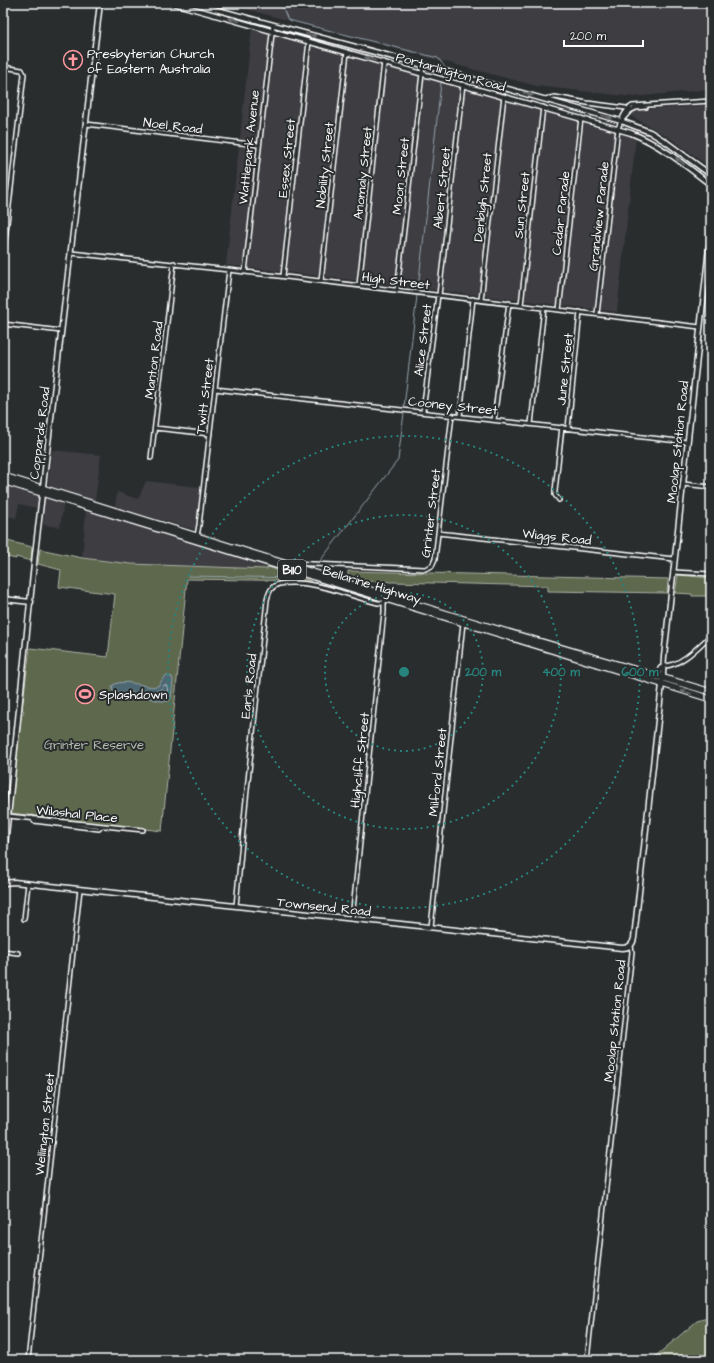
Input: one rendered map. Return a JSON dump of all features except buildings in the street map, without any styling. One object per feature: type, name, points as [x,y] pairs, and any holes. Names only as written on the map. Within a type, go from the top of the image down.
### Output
[{"type":"highway","name":"Bellarine Highway","points":[[3,476],[43,491]]},
{"type":"highway","name":"Bellarine Highway","points":[[3,481],[43,491],[284,563],[386,599]]},
{"type":"highway","name":"Bellarine Highway","points":[[198,538],[294,571],[386,599],[711,692]]},
{"type":"highway","points":[[294,571],[303,569]]},
{"type":"highway","name":"Bellarine Highway","points":[[463,621],[711,699]]},
{"type":"street","name":"Coppards Road","points":[[3,880],[5,822],[8,816],[61,331],[100,3]]},
{"type":"street","name":"Portarlington Road","points":[[173,3],[618,128],[637,135],[654,144],[711,185]]},
{"type":"street","name":"Portarlington Road","points":[[192,3],[423,65],[621,121],[650,132],[711,174]]},
{"type":"street","name":"Wattlepark Avenue","points":[[245,272],[258,145],[273,25]]},
{"type":"street","name":"Essex Street","points":[[283,276],[309,41]]},
{"type":"street","name":"Nobility Street","points":[[321,281],[347,52]]},
{"type":"street","name":"Anomaly Street","points":[[359,285],[384,62]]},
{"type":"street","name":"Moon Street","points":[[397,290],[423,65]]},
{"type":"street","points":[[3,67],[21,69],[24,75],[3,258]]},
{"type":"street","name":"Albert Street","points":[[438,295],[463,84]]},
{"type":"street","name":"Denbigh Street","points":[[481,300],[504,96]]},
{"type":"street","points":[[545,99],[555,97],[629,110],[662,105],[711,101]]},
{"type":"street","name":"Sun Street","points":[[520,305],[543,107]]},
{"type":"street","name":"Grandview Parade","points":[[597,314],[618,128],[629,110]]},
{"type":"street","name":"Cedar Parade","points":[[559,310],[581,118]]},
{"type":"street","name":"Noel Road","points":[[86,124],[258,145]]},
{"type":"street","name":"Moolap Station Road","points":[[587,1360],[632,952],[631,946],[634,938],[674,559],[711,230]]},
{"type":"street","name":"High Street","points":[[71,252],[359,285],[700,327]]},
{"type":"street","name":"Manton Road","points":[[151,458],[174,263]]},
{"type":"street","name":"Twitt Street","points":[[198,538],[229,270]]},
{"type":"street","name":"Alice Street","points":[[423,411],[438,295]]},
{"type":"street","points":[[460,416],[473,299]]},
{"type":"street","points":[[494,420],[509,304]]},
{"type":"street","points":[[532,424],[544,308]]},
{"type":"street","name":"June Street","points":[[568,428],[580,312]]},
{"type":"street","points":[[3,324],[61,331]]},
{"type":"street","name":"Cooney Street","points":[[215,389],[423,411],[687,442]]},
{"type":"street","name":"Grinter Street","points":[[284,563],[428,568],[432,566],[435,562],[452,415]]},
{"type":"street","points":[[559,500],[555,495],[555,491],[562,427]]},
{"type":"street","points":[[155,428],[210,434]]},
{"type":"street","points":[[683,484],[711,487]]},
{"type":"street","name":"Wiggs Road","points":[[438,533],[674,559]]},
{"type":"street","name":"Grinter Street","points":[[303,569],[313,564]]},
{"type":"street","points":[[673,572],[711,574]]},
{"type":"street","name":"Earls Road","points":[[236,906],[245,801],[267,600],[270,591],[275,585],[283,583],[313,585],[326,586],[370,601],[386,599]]},
{"type":"street","points":[[4,599],[31,602]]},
{"type":"street","name":"Highcliff Street","points":[[352,919],[386,599]]},
{"type":"street","name":"Milford Street","points":[[431,927],[463,621]]},
{"type":"street","points":[[647,673],[657,672],[663,666],[673,665],[680,661],[711,635]]},
{"type":"street","points":[[663,666],[670,680]]},
{"type":"street","name":"Wilashal Place","points":[[8,816],[143,830]]},
{"type":"street","name":"Townsend Road","points":[[3,880],[28,884],[622,948],[631,946]]},
{"type":"street","points":[[24,919],[28,884]]},
{"type":"street","name":"Wellington Street","points":[[28,1360],[80,889]]},
{"type":"street","points":[[3,951],[18,953]]},
{"type":"shaded area","points":[[223,3],[711,3],[711,89],[634,97],[536,86]]},
{"type":"shaded area","points":[[252,27],[633,135],[636,138],[617,312],[226,265]]},
{"type":"shaded area","points":[[711,105],[711,168],[670,138],[631,116],[634,110]]},
{"type":"shaded area","points":[[52,450],[101,455],[95,501],[50,486],[48,484]]},
{"type":"shaded area","points":[[146,481],[200,487],[196,530],[115,506],[117,492],[138,499]]},
{"type":"shaded area","points":[[3,485],[36,495],[38,497],[37,508],[19,504],[16,518],[3,515]]},
{"type":"shaded area","points":[[45,498],[64,502],[60,527],[43,525]]},
{"type":"shaded area","points":[[86,510],[268,567],[267,569],[140,565],[82,558]]},
{"type":"green space","points":[[3,540],[32,547],[31,561],[16,557],[16,559],[3,556]]},
{"type":"green space","name":"Grinter Reserve","points":[[40,549],[82,558],[131,564],[267,569],[268,567],[311,581],[187,579],[162,831],[11,813],[21,717],[24,711],[22,709],[30,648],[108,657],[115,594],[59,587],[61,570],[38,564]]},
{"type":"green space","points":[[348,571],[668,579],[667,593],[548,591],[548,586],[354,581],[348,580]]},
{"type":"green space","points":[[678,575],[711,578],[711,596],[692,596],[692,594],[675,593]]},
{"type":"green space","points":[[711,1317],[711,1360],[651,1360],[697,1321]]},
{"type":"water","points":[[164,677],[172,677],[173,680],[171,699],[169,701],[159,701],[136,694],[119,693],[112,690],[113,685],[124,682],[147,686],[158,686]]},
{"type":"waterway","points":[[283,3],[282,6],[288,20],[438,58],[444,66]]},
{"type":"waterway","points":[[418,289],[441,83]]},
{"type":"waterway","points":[[404,407],[417,296]]},
{"type":"waterway","points":[[320,561],[398,460],[404,413]]},
{"type":"waterway","points":[[188,576],[299,578]]},
{"type":"place","name":"Presbyterian Church of Eastern Australia","points":[[73,60]]},
{"type":"place","name":"Splashdown","points":[[85,694]]}]
